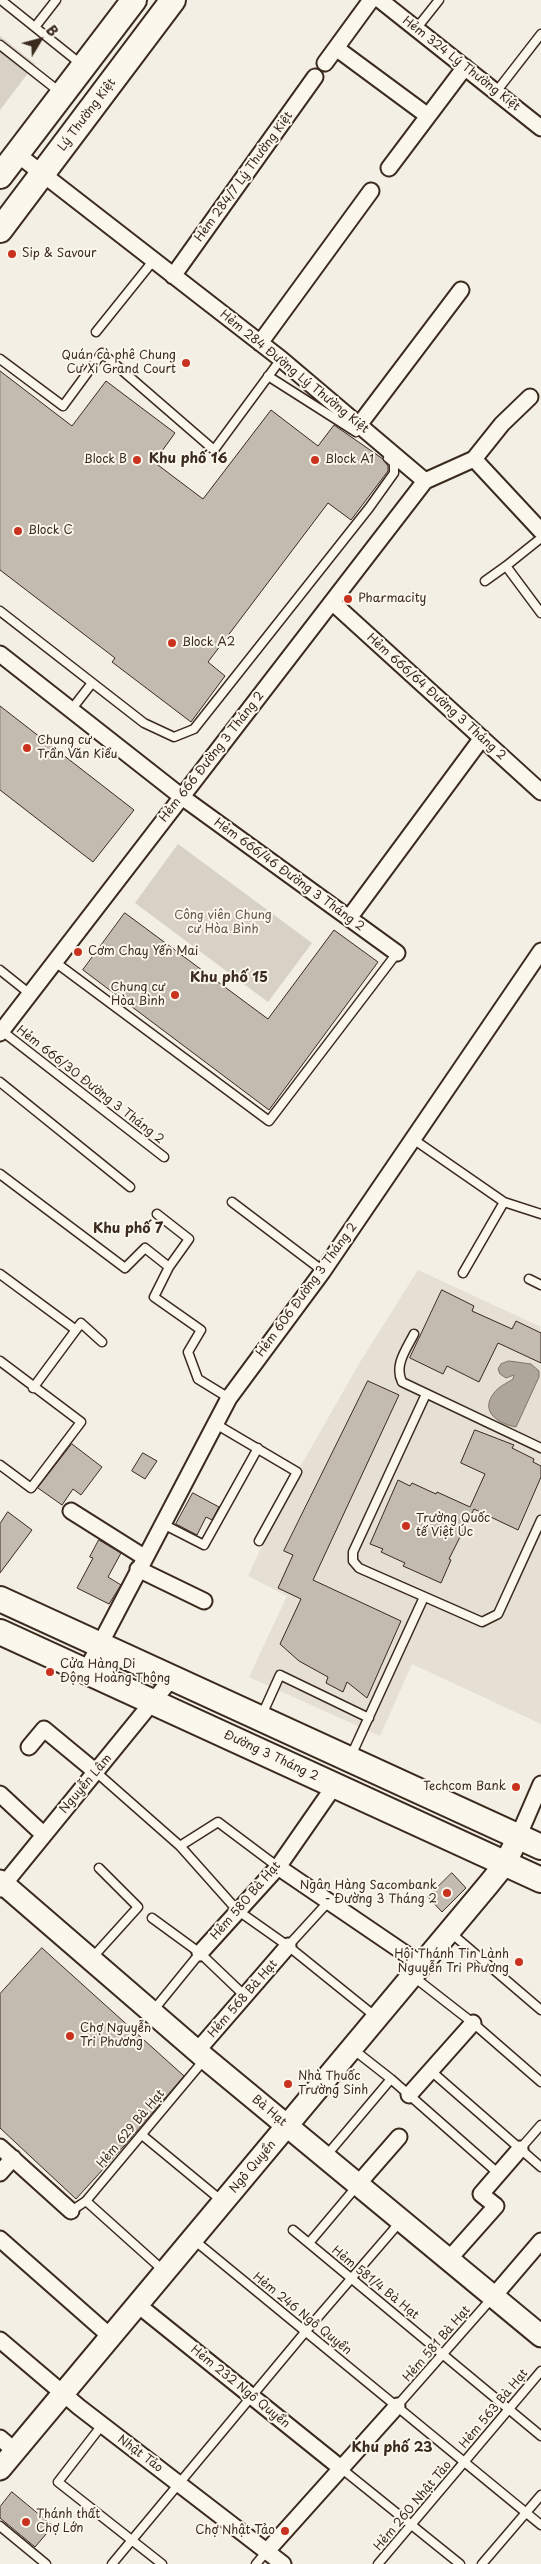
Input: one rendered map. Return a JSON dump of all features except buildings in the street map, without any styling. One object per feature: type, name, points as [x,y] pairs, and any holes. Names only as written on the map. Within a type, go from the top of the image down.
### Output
[{"type":"main road","points":[[0,176],[134,0]]},
{"type":"main road","name":"Lý Thường Kiệt","points":[[0,230],[172,0]]},
{"type":"main road","points":[[0,1599],[541,1847]]},
{"type":"main road","name":"Đường 3 Tháng 2","points":[[0,1632],[541,1880]]},
{"type":"street","points":[[325,63],[372,0]]},
{"type":"street","name":"Hẻm 324 Lý Thường Kiệt","points":[[380,0],[541,128]]},
{"type":"street","points":[[336,48],[428,116]]},
{"type":"street","points":[[389,168],[465,67]]},
{"type":"street","name":"Hẻm 284/7 Lý Thường Kiệt","points":[[173,276],[316,77]]},
{"type":"street","name":"Hẻm 284 Đường Lý Thường Kiệt","points":[[17,154],[281,359],[425,481]]},
{"type":"street","points":[[260,343],[371,191]]},
{"type":"street","points":[[359,425],[461,290]]},
{"type":"street","points":[[425,481],[474,459],[502,424],[530,397]]},
{"type":"street","points":[[474,459],[541,531]]},
{"type":"street","name":"Hẻm 666 Đường 3 Tháng 2","points":[[1,1032],[425,481]]},
{"type":"street","name":"Hẻm 666/64 Đường 3 Tháng 2","points":[[332,602],[541,792]]},
{"type":"street","name":"Hẻm 666/46 Đường 3 Tháng 2","points":[[0,654],[182,797],[397,953]]},
{"type":"street","points":[[349,918],[482,738]]},
{"type":"street","name":"Hẻm 606 Đường 3 Tháng 2","points":[[86,1671],[214,1423],[229,1398],[323,1271],[541,951]]},
{"type":"street","points":[[72,1511],[141,1563],[204,1602]]},
{"type":"street","name":"Nguyễn Lâm","points":[[1,1885],[172,1678]]},
{"type":"street","points":[[29,1747],[44,1729],[96,1772]]},
{"type":"street","points":[[518,1836],[541,1784]]},
{"type":"street","name":"Hẻm 580 Bà Hạt","points":[[200,1954],[237,1910],[278,1867],[335,1785]]},
{"type":"street","points":[[0,1794],[44,1835]]},
{"type":"street","name":"Ngô Quyền","points":[[0,2469],[8,2444],[63,2395],[112,2337],[505,1864],[518,1836]]},
{"type":"street","points":[[278,1867],[330,1900],[417,1970]]},
{"type":"street","name":"Bà Hạt","points":[[1,1885],[201,2055],[493,2296],[540,2332]]},
{"type":"street","name":"Hẻm 568 Bà Hạt","points":[[201,2055],[245,1996],[288,1946]]},
{"type":"street","points":[[409,2095],[472,2023]]},
{"type":"street","points":[[358,2184],[399,2137]]},
{"type":"street","points":[[0,2147],[71,2211]]},
{"type":"street","points":[[449,2259],[496,2206],[481,2194],[520,2149]]},
{"type":"street","points":[[0,2173],[13,2158]]},
{"type":"street","points":[[0,2239],[112,2337]]},
{"type":"street","points":[[493,2296],[541,2241]]},
{"type":"street","name":"Hẻm 232 Ngô Quyền","points":[[138,2305],[342,2469]]},
{"type":"street","name":"Nhật Tảo","points":[[0,2340],[63,2395],[283,2564]]},
{"type":"street","points":[[267,2551],[397,2406]]},
{"type":"lane","points":[[0,0],[84,66]]},
{"type":"lane","points":[[35,27],[56,0]]},
{"type":"lane","points":[[416,29],[439,0]]},
{"type":"lane","points":[[496,92],[541,34]]},
{"type":"lane","points":[[0,45],[62,94]]},
{"type":"lane","points":[[96,332],[153,260]]},
{"type":"lane","points":[[0,359],[63,406],[102,352],[214,450],[281,359]]},
{"type":"lane","points":[[0,611],[144,723],[174,737],[194,729],[369,508],[394,473],[394,463],[348,426],[268,376]]},
{"type":"lane","points":[[485,581],[541,538]]},
{"type":"lane","points":[[506,566],[541,612]]},
{"type":"lane","points":[[71,710],[92,683]]},
{"type":"lane","points":[[55,962],[269,1121],[397,953]]},
{"type":"lane","points":[[0,970],[30,994]]},
{"type":"lane","name":"Hẻm 666/30 Đường 3 Tháng 2","points":[[1,1032],[164,1157]]},
{"type":"lane","points":[[0,1082],[130,1187]]},
{"type":"lane","points":[[413,1139],[504,1202],[541,1214]]},
{"type":"lane","points":[[0,1174],[125,1268],[145,1248],[169,1267]]},
{"type":"lane","points":[[232,1202],[323,1271]]},
{"type":"lane","points":[[463,1274],[504,1202]]},
{"type":"lane","points":[[157,1214],[188,1239],[169,1267],[154,1297],[201,1330],[188,1352],[198,1379],[229,1398]]},
{"type":"lane","points":[[0,1274],[76,1330]]},
{"type":"lane","points":[[529,1279],[541,1285]]},
{"type":"lane","points":[[33,1388],[81,1323],[102,1342]]},
{"type":"lane","points":[[414,1334],[399,1365],[398,1374],[402,1382],[541,1448]]},
{"type":"lane","points":[[0,1361],[33,1388],[81,1422],[31,1488],[0,1465]]},
{"type":"lane","points":[[426,1394],[353,1552],[353,1561],[359,1568],[482,1622],[490,1620],[498,1614],[541,1520]]},
{"type":"lane","points":[[214,1423],[297,1472],[260,1541]]},
{"type":"lane","points":[[162,1524],[204,1545],[258,1448]]},
{"type":"lane","points":[[350,1760],[424,1597]]},
{"type":"lane","points":[[260,1719],[280,1675],[369,1718]]},
{"type":"lane","points":[[96,1772],[180,1846],[237,1910],[288,1946],[377,2018]]},
{"type":"lane","points":[[180,1846],[218,1822],[278,1867]]},
{"type":"lane","points":[[90,1960],[138,1908],[99,1868]]},
{"type":"lane","points":[[288,1946],[330,1900]]},
{"type":"lane","points":[[152,1918],[200,1954],[245,1996]]},
{"type":"lane","points":[[449,1932],[541,2010]]},
{"type":"lane","name":"Hẻm 580 Bà Hạt","points":[[152,2012],[200,1954]]},
{"type":"lane","points":[[417,1970],[472,2023],[541,2082]]},
{"type":"lane","points":[[352,2048],[391,2079],[499,2174]]},
{"type":"lane","name":"Hẻm 629 Bà Hạt","points":[[71,2211],[86,2201],[142,2135],[201,2055]]},
{"type":"lane","points":[[431,2071],[541,2167]]},
{"type":"lane","points":[[325,2157],[391,2079]]},
{"type":"lane","points":[[520,2149],[541,2125]]},
{"type":"lane","points":[[142,2135],[224,2202]]},
{"type":"lane","points":[[308,2243],[358,2184]]},
{"type":"lane","points":[[86,2201],[166,2272]]},
{"type":"lane","points":[[112,2564],[251,2396],[402,2220]]},
{"type":"lane","name":"Hẻm 581/4 Bà Hạt","points":[[293,2230],[541,2436]]},
{"type":"lane","name":"Hẻm 246 Ngô Quyền","points":[[193,2239],[541,2525]]},
{"type":"lane","name":"Hẻm 581 Bà Hạt","points":[[397,2406],[493,2296]]},
{"type":"lane","name":"Hẻm 563 Bà Hạt","points":[[465,2462],[541,2370]]},
{"type":"lane","points":[[102,2425],[58,2482],[162,2564]]},
{"type":"lane","name":"Hẻm 260 Nhật Tảo","points":[[378,2564],[465,2462]]},
{"type":"lane","points":[[342,2469],[460,2564]]},
{"type":"lane","points":[[482,2564],[541,2495]]},
{"type":"lane","points":[[0,2526],[46,2564]]},
{"type":"lane","points":[[256,2564],[267,2551]]},
{"type":"shaded area","name":"Trường Quốc tế Việt Úc","points":[[418,1270],[541,1327],[541,1724],[412,1664],[380,1736],[249,1677],[287,1596],[248,1576],[295,1476],[360,1362]]},
{"type":"shaded area","points":[[509,1361],[531,1364],[539,1371],[539,1377],[516,1427],[498,1420],[493,1416],[489,1406],[490,1400],[496,1391],[513,1379],[514,1375],[506,1378],[500,1374],[498,1369],[501,1364]]},
{"type":"green space","points":[[0,36],[35,64],[0,110]]},
{"type":"green space","name":"Công viên Chung cư Hòa Bình","points":[[178,844],[312,943],[268,1002],[135,903]]},
{"type":"place","name":"Sip & Savour","points":[[12,254]]},
{"type":"place","name":"Quán cà phê Chung Cư Xi Grand Court","points":[[186,363]]},
{"type":"place","name":"Block B","points":[[137,460]]},
{"type":"place","name":"Block A1","points":[[315,460]]},
{"type":"place","name":"Block C","points":[[18,531]]},
{"type":"place","name":"Pharmacity","points":[[348,599]]},
{"type":"place","name":"Block A2","points":[[172,643]]},
{"type":"place","name":"Chung cư Trần Văn Kiều","points":[[27,748]]},
{"type":"place","name":"Cơm Chay Yến Mai","points":[[78,952]]},
{"type":"place","name":"Chung cư Hòa Bình","points":[[175,995]]},
{"type":"place","name":"Trường Quốc tế Việt Úc","points":[[406,1526]]},
{"type":"place","name":"Cửa Hàng Di Động Hoàng Thông","points":[[50,1672]]},
{"type":"place","name":"Techcom Bank","points":[[516,1787]]},
{"type":"place","name":"Ngân Hàng Sacombank - Đường 3 Tháng 2","points":[[447,1893]]},
{"type":"place","name":"Hội Thánh Tin Lành Nguyễn Tri Phương","points":[[519,1962]]},
{"type":"place","name":"Chợ Nguyễn Tri Phương","points":[[70,2036]]},
{"type":"place","name":"Nhà Thuốc Trường Sinh","points":[[288,2084]]},
{"type":"place","name":"Thánh thất Chợ Lớn","points":[[26,2522]]},
{"type":"place","name":"Chợ Nhật Tảo","points":[[285,2531]]},
{"type":"district","name":"Khu phố 16","points":[[188,459]]},
{"type":"district","name":"Khu phố 15","points":[[229,978]]},
{"type":"district","name":"Khu phố 7","points":[[128,1229]]},
{"type":"district","name":"Khu phố 23","points":[[392,2448]]}]
